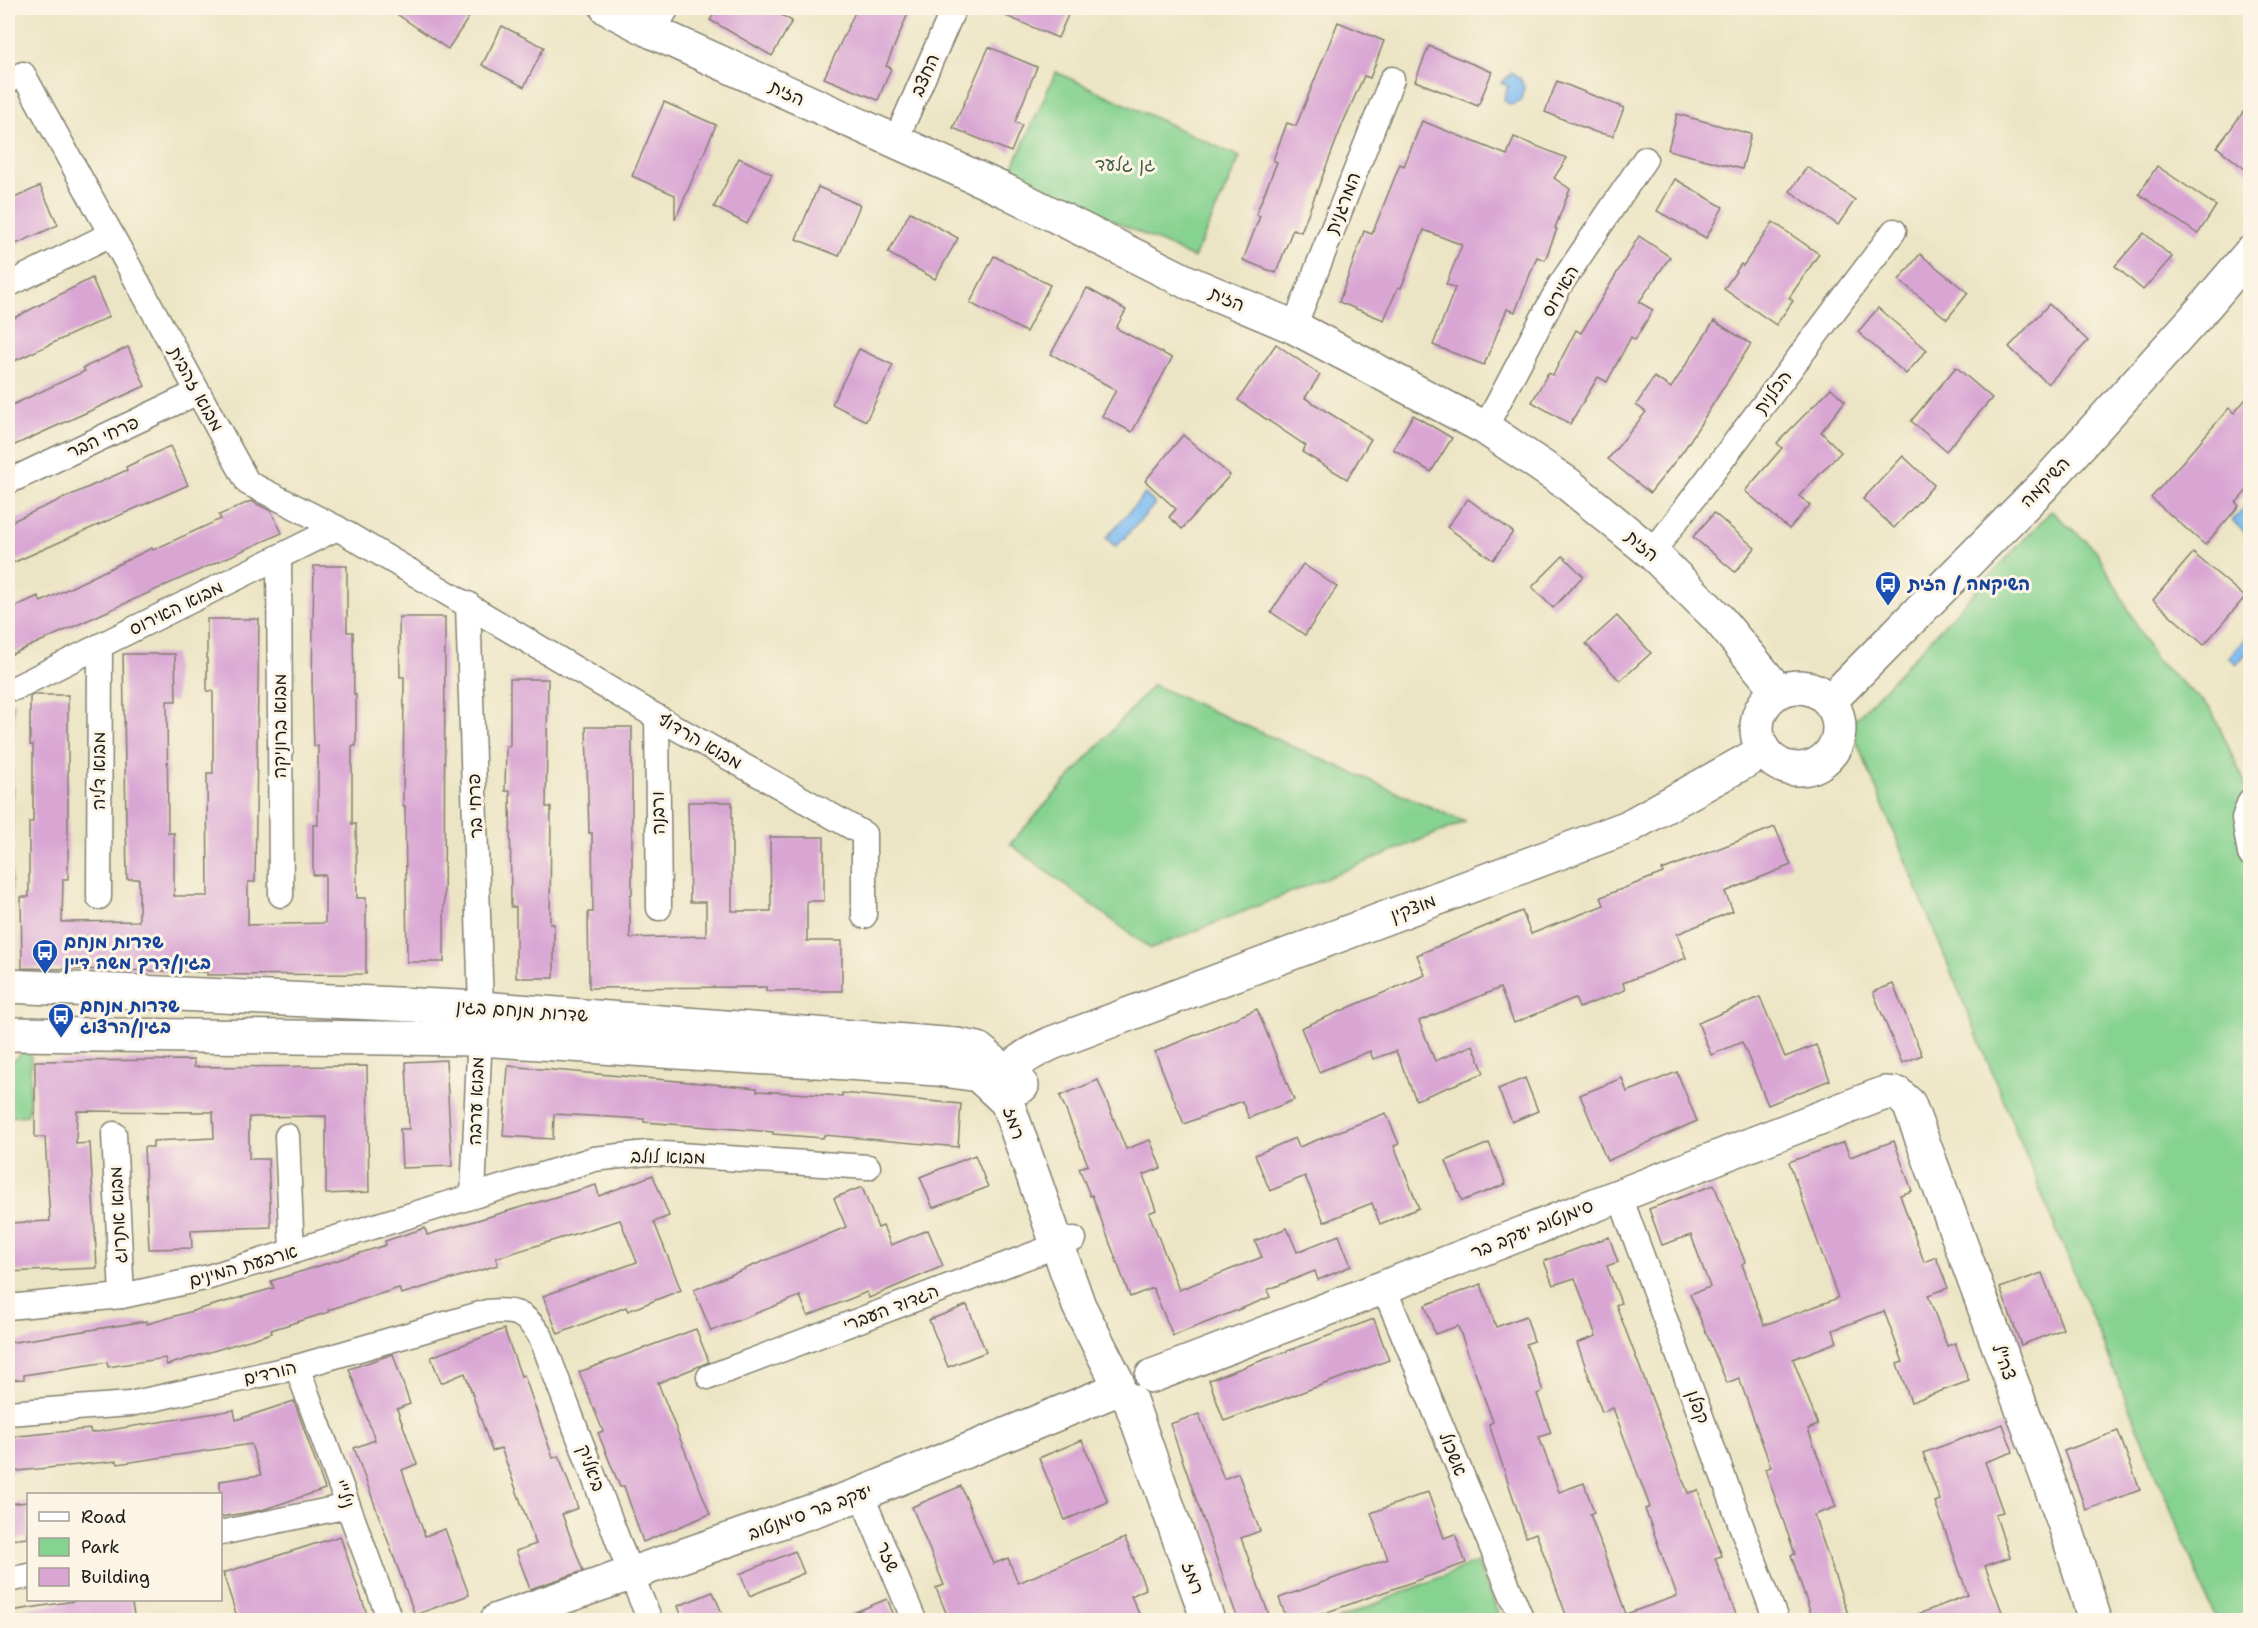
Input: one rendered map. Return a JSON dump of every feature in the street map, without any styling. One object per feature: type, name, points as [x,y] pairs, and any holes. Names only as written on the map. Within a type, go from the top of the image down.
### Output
[{"type":"street","name":"הזית","points":[[607,8],[660,20],[895,142],[1006,191],[1185,280],[1294,327],[1485,428],[1568,484],[1652,553],[1717,616],[1778,691]]},
{"type":"street","name":"החצב","points":[[895,142],[954,8]]},
{"type":"street","name":"מבוא זהבית","points":[[15,77],[111,234],[248,483],[337,528],[468,604]]},
{"type":"street","name":"המרגנית","points":[[1294,327],[1392,79]]},
{"type":"street","name":"האירוס","points":[[1485,428],[1495,414],[1560,285],[1645,159]]},
{"type":"street","name":"הכלנית","points":[[1652,553],[1894,231]]},
{"type":"street","points":[[8,285],[111,234]]},
{"type":"street","name":"השיקמה","points":[[1830,701],[2044,485],[2247,262]]},
{"type":"street","name":"פרחי הבר","points":[[8,482],[198,392]]},
{"type":"street","name":"מבוא האירוס","points":[[15,688],[337,528]]},
{"type":"street","name":"מבוא ברוניקה","points":[[279,557],[281,895]]},
{"type":"street","name":"מבוא הרדוף","points":[[468,604],[657,717],[864,834],[864,916]]},
{"type":"street","name":"פרחי בר","points":[[468,604],[480,1024]]},
{"type":"street","name":"מבוא דליה","points":[[99,897],[100,646]]},
{"type":"street","points":[[1797,686],[1813,688],[1830,701],[1836,710],[1840,731],[1835,746],[1825,760],[1812,767],[1787,768],[1772,760],[1764,751],[1758,738],[1758,719],[1764,704],[1778,691],[1797,686]]},
{"type":"street","name":"ורבנה","points":[[657,717],[659,908]]},
{"type":"street","name":"מוצקין","points":[[1052,1043],[1628,827],[1764,751]]},
{"type":"street","points":[[2250,801],[2244,819],[2250,854]]},
{"type":"street","name":"שדרות מנחם בגין","points":[[8,986],[480,1024],[957,1046],[978,1049],[1012,1088]]},
{"type":"street","name":"שדרות מנחם בגין","points":[[8,1034],[480,1024]]},
{"type":"street","name":"מבוא ערבה","points":[[472,1195],[480,1024]]},
{"type":"street","name":"רמז","points":[[1052,1043],[1012,1088],[1022,1099],[1045,1167],[1065,1242],[1093,1291],[1130,1382],[1208,1620]]},
{"type":"street","name":"סימנטוב יעקב בר","points":[[1130,1382],[1384,1288],[1619,1194],[1885,1093],[1898,1094],[1910,1104]]},
{"type":"street","name":"צה\"ל","points":[[1910,1104],[2067,1531],[2095,1620]]},
{"type":"street","name":"מבוא אתרוג","points":[[114,1134],[122,1296]]},
{"type":"street","points":[[287,1136],[292,1252]]},
{"type":"street","name":"מבוא לולב","points":[[472,1195],[594,1160],[648,1154],[868,1167]]},
{"type":"street","name":"קפלן","points":[[1619,1194],[1776,1620]]},
{"type":"street","name":"ארבעת המינים","points":[[8,1307],[122,1296],[209,1277],[472,1195]]},
{"type":"street","name":"הגדוד העברי","points":[[709,1377],[1065,1242]]},
{"type":"street","name":"אשכול","points":[[1384,1288],[1522,1620]]},
{"type":"street","name":"הורדים","points":[[8,1413],[130,1404],[297,1367],[487,1312],[506,1310],[527,1317]]},
{"type":"street","name":"ביאליק","points":[[527,1317],[545,1345],[650,1620]]},
{"type":"street","name":"ניל\"י","points":[[297,1367],[390,1620]]},
{"type":"street","name":"יעקב בר סימנטוב","points":[[497,1620],[861,1494],[1130,1382]]},
{"type":"street","name":"שזר","points":[[861,1494],[914,1620]]},
{"type":"street","points":[[222,1533],[348,1506]]},
{"type":"street","points":[[8,1580],[27,1575]]},
{"type":"green space","name":"גן גלעד","points":[[1056,72],[1240,157],[1194,258],[1010,173]]},
{"type":"green space","points":[[2051,511],[2096,550],[2155,659],[2211,709],[2250,794],[2250,1620],[2216,1620],[1850,725]]},
{"type":"green space","points":[[1153,685],[1465,822],[1151,949],[1010,844]]},
{"type":"green space","points":[[13,703],[10,982],[8,982],[8,706]]},
{"type":"green space","points":[[32,1043],[28,1115],[8,1117],[8,1066]]},
{"type":"green space","points":[[1477,1562],[1501,1620],[1336,1620]]},
{"type":"water","points":[[1512,73],[1520,78],[1524,87],[1520,102],[1510,105],[1504,100],[1508,86],[1501,83]]},
{"type":"water","points":[[1145,494],[1155,504],[1116,547],[1106,538]]},
{"type":"water","points":[[2244,508],[2250,514],[2250,538],[2232,520]]},
{"type":"water","points":[[2250,633],[2250,649],[2237,664],[2229,657]]},
{"type":"building","points":[[388,8],[475,8],[448,49]]},
{"type":"building","points":[[718,8],[769,8],[792,21],[772,56],[710,20]]},
{"type":"building","points":[[857,8],[900,8],[909,11],[886,66],[891,68],[878,100],[824,78]]},
{"type":"building","points":[[987,8],[1071,8],[1058,38]]},
{"type":"building","points":[[1338,22],[1384,41],[1370,78],[1364,76],[1343,123],[1301,232],[1293,229],[1276,273],[1243,260],[1260,216],[1256,214],[1277,162],[1273,160],[1287,123],[1296,126]]},
{"type":"building","points":[[502,26],[544,47],[524,87],[482,65]]},
{"type":"building","points":[[1429,46],[1492,72],[1478,106],[1415,81]]},
{"type":"building","points":[[989,47],[1037,67],[1015,122],[1022,125],[1011,152],[953,128]]},
{"type":"building","points":[[1557,81],[1624,108],[1613,136],[1595,132],[1545,112]]},
{"type":"building","points":[[664,102],[716,125],[675,220],[675,195],[632,176]]},
{"type":"building","points":[[2250,103],[2250,173],[2217,147]]},
{"type":"building","points":[[1677,114],[1751,134],[1742,169],[1668,150]]},
{"type":"building","points":[[1422,121],[1507,155],[1514,137],[1567,158],[1554,178],[1570,189],[1545,260],[1537,257],[1515,312],[1507,309],[1484,365],[1433,345],[1455,288],[1446,284],[1462,245],[1424,230],[1401,288],[1398,287],[1384,320],[1339,302],[1364,231],[1372,234],[1400,164],[1404,166]]},
{"type":"building","points":[[739,158],[772,174],[747,224],[714,207]]},
{"type":"building","points":[[2157,166],[2216,206],[2198,234],[2139,194]]},
{"type":"building","points":[[1807,167],[1855,200],[1838,225],[1790,191]]},
{"type":"building","points":[[1675,179],[1723,207],[1706,238],[1657,211]]},
{"type":"building","points":[[40,186],[58,225],[14,245],[8,232],[8,201]]},
{"type":"building","points":[[818,187],[860,205],[839,256],[796,239]]},
{"type":"building","points":[[910,212],[958,238],[935,279],[888,253]]},
{"type":"building","points":[[1773,222],[1819,254],[1789,298],[1793,301],[1776,325],[1724,289]]},
{"type":"building","points":[[2144,233],[2172,257],[2143,290],[2115,266]]},
{"type":"building","points":[[1639,236],[1670,257],[1639,302],[1653,310],[1635,340],[1631,337],[1607,382],[1598,377],[1570,424],[1532,402],[1548,373],[1553,375],[1576,330],[1581,333]]},
{"type":"building","points":[[1920,254],[1968,293],[1947,319],[1899,280]]},
{"type":"building","points":[[994,256],[1050,285],[1026,332],[970,303]]},
{"type":"building","points":[[92,278],[109,317],[8,364],[8,321]]},
{"type":"building","points":[[1087,288],[1126,310],[1116,328],[1172,358],[1132,432],[1102,416],[1116,390],[1051,354]]},
{"type":"building","points":[[2049,304],[2088,341],[2048,384],[2009,347]]},
{"type":"building","points":[[1878,308],[1927,350],[1906,374],[1858,332]]},
{"type":"building","points":[[1714,321],[1751,344],[1684,450],[1650,493],[1608,459],[1646,412],[1636,405],[1654,377],[1671,388]]},
{"type":"building","points":[[1276,344],[1320,375],[1305,398],[1371,439],[1347,479],[1302,452],[1306,446],[1238,400]]},
{"type":"building","points":[[128,347],[145,386],[8,448],[8,407],[85,371],[83,368]]},
{"type":"building","points":[[859,349],[893,365],[866,421],[832,404]]},
{"type":"building","points":[[1956,367],[1992,398],[1946,451],[1911,421]]},
{"type":"building","points":[[1831,388],[1845,401],[1821,432],[1841,452],[1799,496],[1810,505],[1789,529],[1745,491],[1782,448],[1777,443]]},
{"type":"building","points":[[2250,394],[2250,487],[2236,503],[2239,506],[2205,545],[2151,498],[2229,408],[2234,413]]},
{"type":"building","points":[[1413,415],[1452,438],[1431,472],[1393,449]]},
{"type":"building","points":[[1183,435],[1230,475],[1182,529],[1169,517],[1176,509],[1145,481]]},
{"type":"building","points":[[170,446],[188,485],[8,565],[8,523],[127,470],[126,467]]},
{"type":"building","points":[[1903,456],[1934,485],[1894,528],[1863,499]]},
{"type":"building","points":[[1468,499],[1513,532],[1493,560],[1447,527]]},
{"type":"building","points":[[251,501],[271,511],[282,533],[8,656],[8,610],[38,596],[41,602],[152,548],[153,550],[221,519],[219,515]]},
{"type":"building","points":[[1714,513],[1755,548],[1735,572],[1693,537]]},
{"type":"building","points":[[2193,553],[2245,597],[2204,645],[2153,600]]},
{"type":"building","points":[[1563,556],[1583,576],[1553,608],[1532,587]]},
{"type":"building","points":[[1303,564],[1337,587],[1305,635],[1271,612]]},
{"type":"building","points":[[314,566],[347,566],[347,632],[353,632],[354,695],[356,695],[356,746],[352,746],[352,824],[356,824],[357,898],[366,898],[366,974],[207,975],[207,972],[22,968],[21,897],[29,897],[29,822],[33,822],[33,745],[30,745],[30,697],[33,695],[68,695],[68,879],[63,879],[62,922],[139,921],[139,879],[127,879],[123,654],[175,654],[176,701],[167,701],[168,833],[174,833],[174,896],[208,896],[207,773],[213,773],[213,691],[207,691],[207,619],[259,619],[255,882],[248,882],[248,925],[325,923],[325,875],[313,875],[313,825],[318,825],[318,746],[314,746],[312,681]]},
{"type":"building","points":[[1617,616],[1651,653],[1620,681],[1586,644]]},
{"type":"building","points":[[399,617],[445,617],[444,962],[407,962],[405,806],[403,806],[404,677],[400,677]]},
{"type":"building","points":[[510,679],[548,679],[546,807],[551,807],[550,924],[554,924],[554,978],[516,978],[516,907],[511,907],[510,791],[505,791],[506,746],[510,746]]},
{"type":"building","points":[[586,727],[632,727],[630,938],[706,936],[706,902],[690,902],[688,802],[732,802],[732,911],[771,911],[770,837],[824,837],[824,901],[807,901],[807,941],[842,941],[842,991],[766,991],[766,987],[589,988],[588,912],[593,912],[592,833],[589,833]]},
{"type":"building","points":[[1775,827],[1791,865],[1725,892],[1733,911],[1677,934],[1686,958],[1623,983],[1625,990],[1579,1008],[1575,998],[1514,1023],[1500,988],[1419,1021],[1435,1061],[1473,1045],[1484,1073],[1416,1100],[1396,1051],[1373,1059],[1370,1051],[1319,1072],[1301,1028],[1425,975],[1417,955],[1522,911],[1531,934],[1604,905],[1601,897],[1663,873],[1662,870]]},
{"type":"building","points":[[1893,984],[1922,1055],[1902,1063],[1873,992]]},
{"type":"building","points":[[1760,997],[1785,1057],[1816,1045],[1830,1080],[1768,1105],[1742,1042],[1711,1055],[1698,1023]]},
{"type":"building","points":[[1257,1009],[1294,1100],[1249,1118],[1242,1101],[1184,1124],[1155,1052]]},
{"type":"building","points":[[194,1060],[194,1067],[367,1066],[369,1192],[326,1194],[326,1116],[249,1117],[249,1159],[268,1159],[271,1227],[191,1230],[192,1248],[149,1249],[144,1147],[153,1147],[153,1141],[214,1138],[213,1112],[77,1111],[76,1144],[90,1143],[97,1268],[8,1272],[8,1223],[50,1221],[45,1137],[35,1137],[35,1061]]},
{"type":"building","points":[[446,1060],[452,1166],[402,1168],[400,1129],[409,1129],[406,1062]]},
{"type":"building","points":[[508,1066],[757,1088],[757,1091],[842,1096],[842,1093],[961,1104],[958,1147],[824,1135],[823,1138],[773,1134],[773,1132],[644,1122],[644,1119],[554,1114],[553,1139],[503,1136]]},
{"type":"building","points":[[1677,1072],[1697,1121],[1607,1161],[1580,1095],[1622,1078],[1627,1092]]},
{"type":"building","points":[[1525,1078],[1538,1111],[1512,1122],[1498,1089]]},
{"type":"building","points":[[1098,1080],[1126,1149],[1150,1140],[1161,1168],[1143,1175],[1156,1210],[1149,1213],[1179,1290],[1262,1257],[1255,1241],[1287,1228],[1297,1252],[1339,1235],[1351,1266],[1318,1280],[1315,1271],[1267,1290],[1270,1297],[1173,1336],[1153,1288],[1130,1297],[1092,1195],[1090,1196],[1079,1168],[1088,1165],[1060,1096]]},
{"type":"building","points":[[1386,1113],[1399,1144],[1394,1146],[1419,1208],[1380,1224],[1372,1203],[1324,1222],[1305,1176],[1270,1191],[1255,1155],[1295,1138],[1299,1147]]},
{"type":"building","points":[[1894,1141],[1912,1191],[1900,1195],[1924,1262],[1936,1257],[1948,1288],[1928,1295],[1947,1346],[1955,1343],[1969,1381],[1911,1402],[1897,1364],[1903,1362],[1884,1311],[1833,1330],[1837,1342],[1793,1359],[1818,1425],[1808,1429],[1836,1507],[1814,1515],[1850,1620],[1813,1620],[1791,1555],[1795,1554],[1765,1469],[1771,1467],[1739,1378],[1727,1383],[1690,1294],[1710,1287],[1691,1235],[1662,1245],[1649,1209],[1714,1185],[1745,1262],[1742,1264],[1764,1325],[1838,1298],[1789,1162],[1844,1142],[1850,1157]]},
{"type":"building","points":[[1489,1143],[1506,1184],[1462,1201],[1446,1161]]},
{"type":"building","points":[[975,1155],[988,1187],[933,1208],[920,1177]]},
{"type":"building","points":[[653,1175],[669,1216],[654,1222],[681,1290],[628,1311],[626,1307],[558,1334],[543,1296],[637,1262],[620,1220],[496,1258],[498,1265],[401,1294],[399,1288],[271,1330],[272,1333],[167,1365],[165,1358],[108,1367],[107,1362],[24,1375],[24,1379],[8,1380],[8,1343],[147,1321],[147,1324],[274,1288],[271,1281],[386,1245],[385,1241],[425,1228],[427,1235],[596,1185],[599,1196]]},
{"type":"building","points":[[862,1187],[878,1228],[883,1226],[891,1245],[928,1230],[943,1266],[869,1298],[867,1292],[808,1316],[800,1296],[711,1331],[694,1290],[846,1227],[834,1198]]},
{"type":"building","points":[[1609,1237],[1618,1262],[1607,1266],[1621,1303],[1616,1305],[1688,1493],[1698,1490],[1722,1556],[1715,1558],[1738,1620],[1568,1620],[1536,1533],[1526,1537],[1489,1424],[1493,1422],[1458,1326],[1435,1334],[1425,1305],[1481,1284],[1496,1327],[1526,1316],[1534,1341],[1526,1344],[1543,1391],[1537,1394],[1551,1433],[1539,1437],[1559,1492],[1584,1483],[1594,1512],[1590,1514],[1626,1614],[1677,1596],[1645,1509],[1650,1507],[1613,1408],[1602,1412],[1577,1343],[1596,1336],[1575,1278],[1553,1285],[1544,1261]]},
{"type":"building","points":[[2042,1273],[2063,1329],[2021,1345],[2000,1288]]},
{"type":"building","points":[[967,1305],[986,1352],[948,1367],[929,1320]]},
{"type":"building","points":[[1374,1319],[1389,1360],[1224,1421],[1209,1380]]},
{"type":"building","points":[[504,1329],[521,1376],[524,1375],[553,1458],[559,1456],[578,1508],[562,1514],[583,1571],[530,1589],[516,1551],[536,1544],[501,1448],[492,1451],[465,1373],[441,1383],[431,1357]]},
{"type":"building","points":[[696,1329],[709,1362],[658,1383],[710,1514],[643,1542],[624,1486],[620,1487],[598,1433],[603,1431],[579,1372]]},
{"type":"building","points":[[393,1354],[410,1404],[397,1409],[417,1464],[402,1470],[425,1536],[445,1529],[469,1595],[415,1615],[354,1448],[375,1440],[349,1369]]},
{"type":"building","points":[[294,1401],[325,1489],[262,1510],[222,1517],[220,1481],[261,1475],[251,1444],[118,1464],[117,1461],[8,1472],[8,1437],[90,1429],[91,1433],[234,1410],[236,1420]]},
{"type":"building","points":[[1199,1414],[1224,1479],[1238,1473],[1260,1531],[1241,1538],[1269,1615],[1255,1620],[1238,1620],[1170,1424]]},
{"type":"building","points":[[2003,1424],[2013,1452],[1985,1462],[2003,1512],[1995,1514],[2010,1557],[1985,1566],[2005,1620],[1903,1620],[1968,1595],[1935,1502],[1940,1500],[1923,1453]]},
{"type":"building","points":[[2118,1431],[2140,1490],[2086,1510],[2064,1451]]},
{"type":"building","points":[[1082,1440],[1108,1502],[1065,1520],[1039,1458]]},
{"type":"building","points":[[961,1486],[993,1564],[1008,1558],[1018,1583],[1125,1538],[1146,1589],[1131,1596],[1142,1620],[949,1620],[936,1588],[944,1585],[912,1507]]},
{"type":"building","points":[[1428,1492],[1444,1538],[1455,1534],[1466,1563],[1305,1620],[1287,1620],[1279,1598],[1388,1559],[1371,1513]]},
{"type":"building","points":[[27,1502],[27,1538],[8,1540],[8,1504]]},
{"type":"building","points":[[340,1536],[369,1620],[238,1620],[223,1573]]},
{"type":"building","points":[[795,1551],[804,1573],[750,1596],[740,1574]]},
{"type":"building","points":[[713,1592],[725,1620],[683,1620],[678,1606]]},
{"type":"building","points":[[887,1599],[896,1620],[836,1620]]},
{"type":"building","points":[[74,1601],[131,1601],[135,1620],[12,1620],[11,1611]]},
{"type":"place","name":"השיקמה / הזית","points":[[1888,607]]},
{"type":"place","name":"שדרות מנחם בגין/דרך משה דיין","points":[[45,975]]},
{"type":"place","name":"שדרות מנחם בגין/הרצוג","points":[[61,1039]]}]
